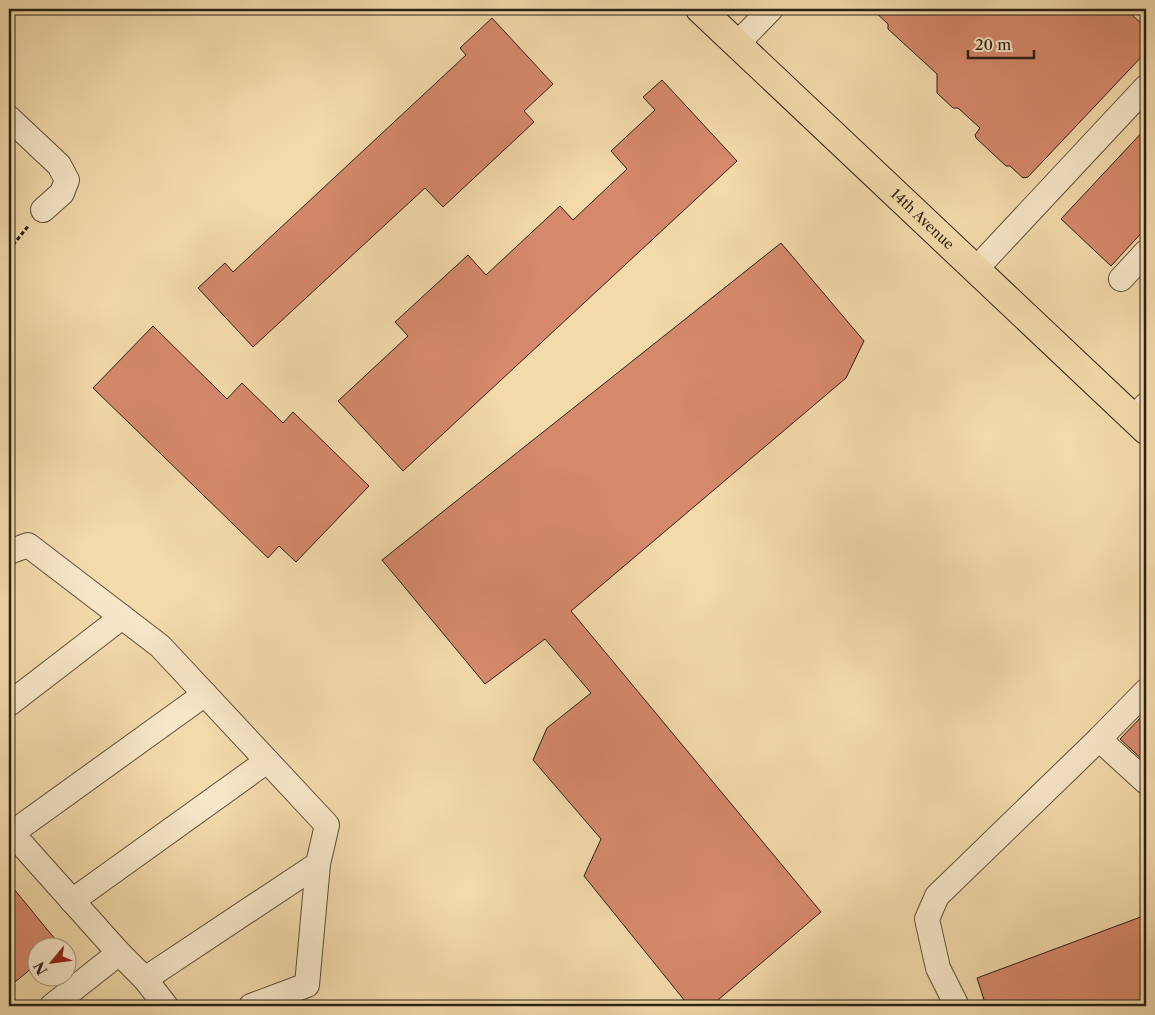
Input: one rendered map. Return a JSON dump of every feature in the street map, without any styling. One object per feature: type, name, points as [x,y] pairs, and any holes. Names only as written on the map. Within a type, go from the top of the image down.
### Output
[{"type":"main road","name":"14th Avenue","points":[[700,9],[976,269],[1142,418]]},
{"type":"lane","points":[[737,44],[771,9]]},
{"type":"lane","points":[[976,269],[1146,87]]},
{"type":"lane","points":[[9,118],[59,165],[67,180],[62,193],[43,210]]},
{"type":"lane","points":[[1121,278],[1146,252]]},
{"type":"lane","points":[[9,552],[28,545],[160,646],[327,825],[318,864],[307,985],[251,1006]]},
{"type":"lane","points":[[9,704],[122,617]]},
{"type":"lane","points":[[957,1006],[938,968],[927,919],[937,896],[1146,691]]},
{"type":"lane","points":[[166,1006],[145,978],[118,953],[10,832],[205,694]]},
{"type":"lane","points":[[1099,739],[1146,782]]},
{"type":"lane","points":[[72,901],[267,761]]},
{"type":"lane","points":[[145,978],[318,864]]},
{"type":"lane","points":[[52,1006],[118,953]]},
{"type":"path","points":[[9,250],[43,210]]},
{"type":"building","points":[[872,9],[1126,9],[1146,28],[1146,52],[1028,177],[1023,178],[1010,166],[1006,166],[976,138],[975,135],[980,128],[958,108],[953,108],[937,93],[937,74],[888,29],[888,24]]},
{"type":"building","points":[[492,18],[553,84],[524,111],[534,122],[443,207],[425,188],[253,347],[198,288],[225,263],[233,272],[466,55],[460,48]]},
{"type":"building","points":[[662,80],[737,161],[403,471],[338,401],[408,336],[395,322],[468,255],[486,275],[560,206],[573,220],[627,169],[611,151],[655,110],[643,97]]},
{"type":"building","points":[[1146,128],[1146,228],[1111,266],[1061,219]]},
{"type":"building","points":[[781,243],[864,341],[846,378],[571,611],[821,912],[711,1006],[689,1006],[584,876],[601,839],[533,760],[547,728],[591,693],[545,639],[485,684],[382,560]]},
{"type":"building","points":[[1146,287],[1146,300],[1140,294]]},
{"type":"building","points":[[153,326],[227,399],[242,383],[283,423],[293,412],[369,486],[296,562],[279,546],[268,558],[93,388]]},
{"type":"building","points":[[1146,712],[1146,763],[1120,739]]},
{"type":"building","points":[[9,883],[54,938],[28,938],[28,971],[9,987]]},
{"type":"building","points":[[1146,915],[1146,1006],[986,1006],[977,978]]}]
